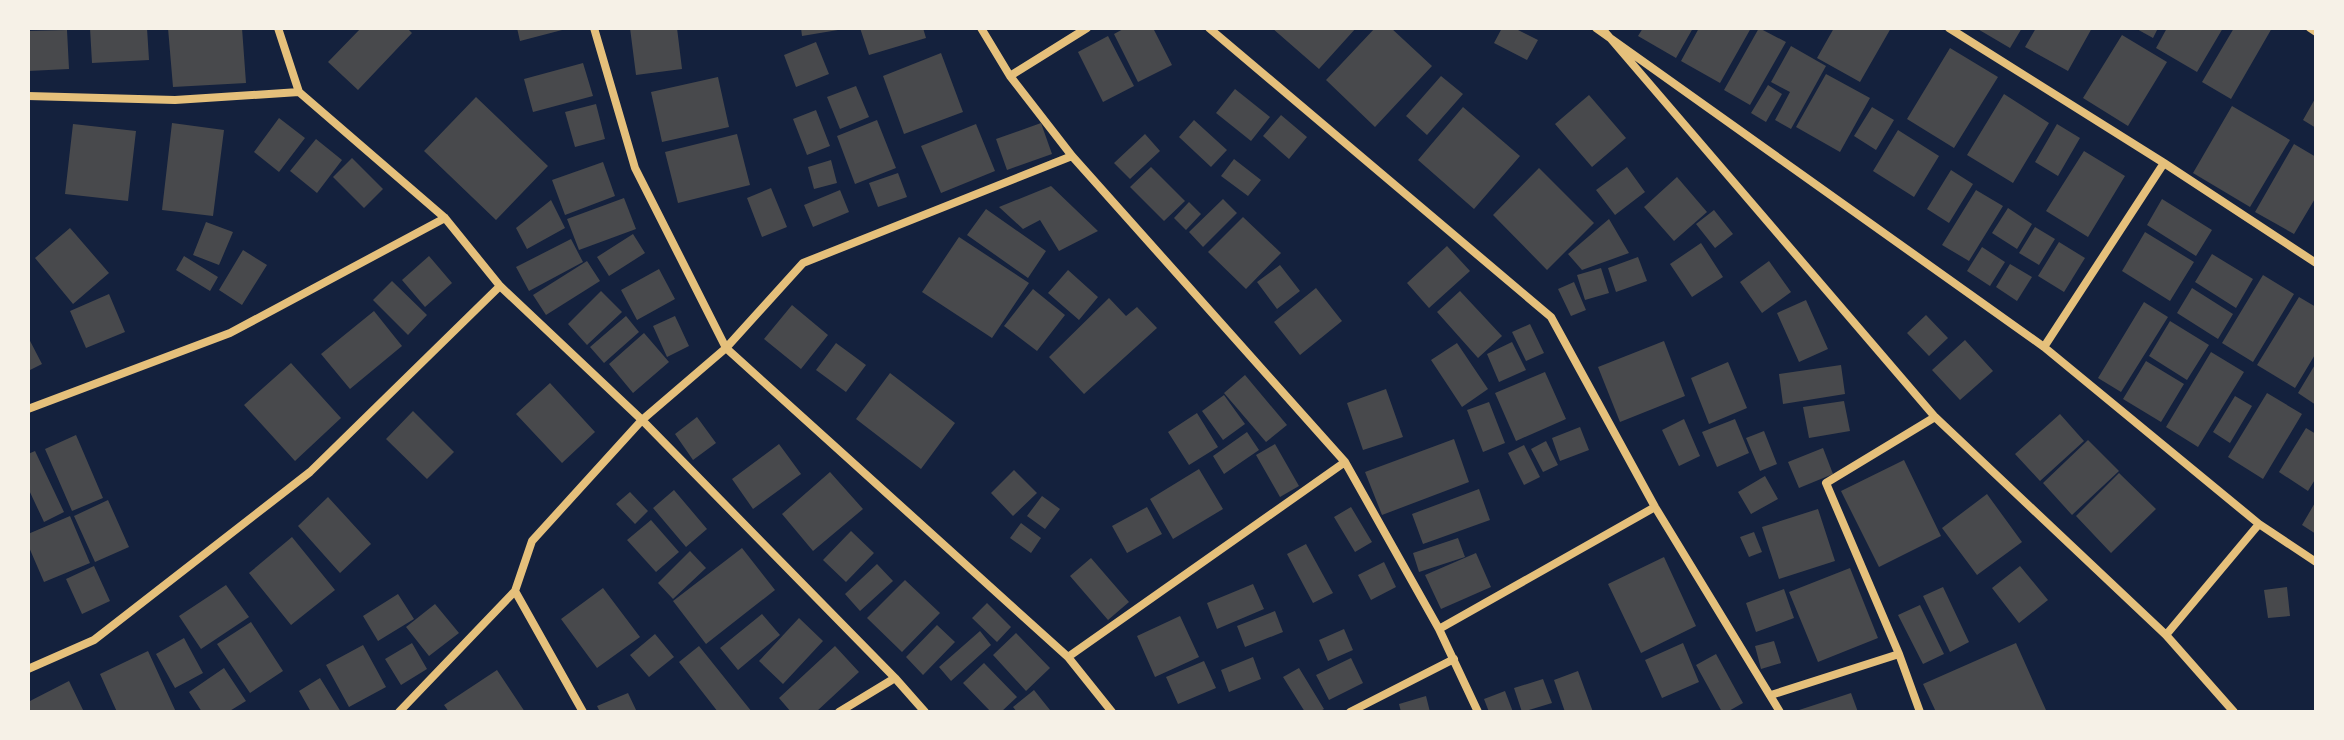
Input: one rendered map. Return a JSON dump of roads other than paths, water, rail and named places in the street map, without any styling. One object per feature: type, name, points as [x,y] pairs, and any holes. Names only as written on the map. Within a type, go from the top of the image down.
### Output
[{"type":"street","points":[[278,28],[299,92],[445,218],[500,286],[642,420],[925,712]]},
{"type":"street","points":[[594,28],[635,168],[726,348],[1068,657],[1112,712]]},
{"type":"street","points":[[981,28],[1010,76],[1072,156],[1345,462],[1439,629],[1478,712]]},
{"type":"street","points":[[1010,76],[1087,28]]},
{"type":"street","points":[[1209,28],[1551,317],[1655,507],[1780,712]]},
{"type":"street","points":[[1949,28],[2316,263]]},
{"type":"street","points":[[2310,28],[2316,32]]},
{"type":"street","points":[[1601,30],[2044,347],[2259,524],[2316,562]]},
{"type":"street","points":[[1601,30],[1935,417],[2166,635],[2234,712]]},
{"type":"street","points":[[28,96],[175,100],[299,92]]},
{"type":"street","points":[[399,712],[515,591],[532,541],[642,420],[726,348],[803,263],[1072,156]]},
{"type":"street","points":[[2044,347],[2164,163]]},
{"type":"street","points":[[28,409],[230,333],[445,218]]},
{"type":"street","points":[[28,669],[94,640],[310,472],[500,286]]},
{"type":"street","points":[[1920,712],[1899,654],[1826,483],[1935,417]]},
{"type":"street","points":[[1068,657],[1345,462]]},
{"type":"street","points":[[1439,629],[1655,507]]},
{"type":"street","points":[[2166,635],[2259,524]]},
{"type":"street","points":[[515,591],[583,712]]},
{"type":"street","points":[[1771,695],[1899,654]]},
{"type":"street","points":[[1350,712],[1454,659]]},
{"type":"street","points":[[839,712],[895,678]]}]
